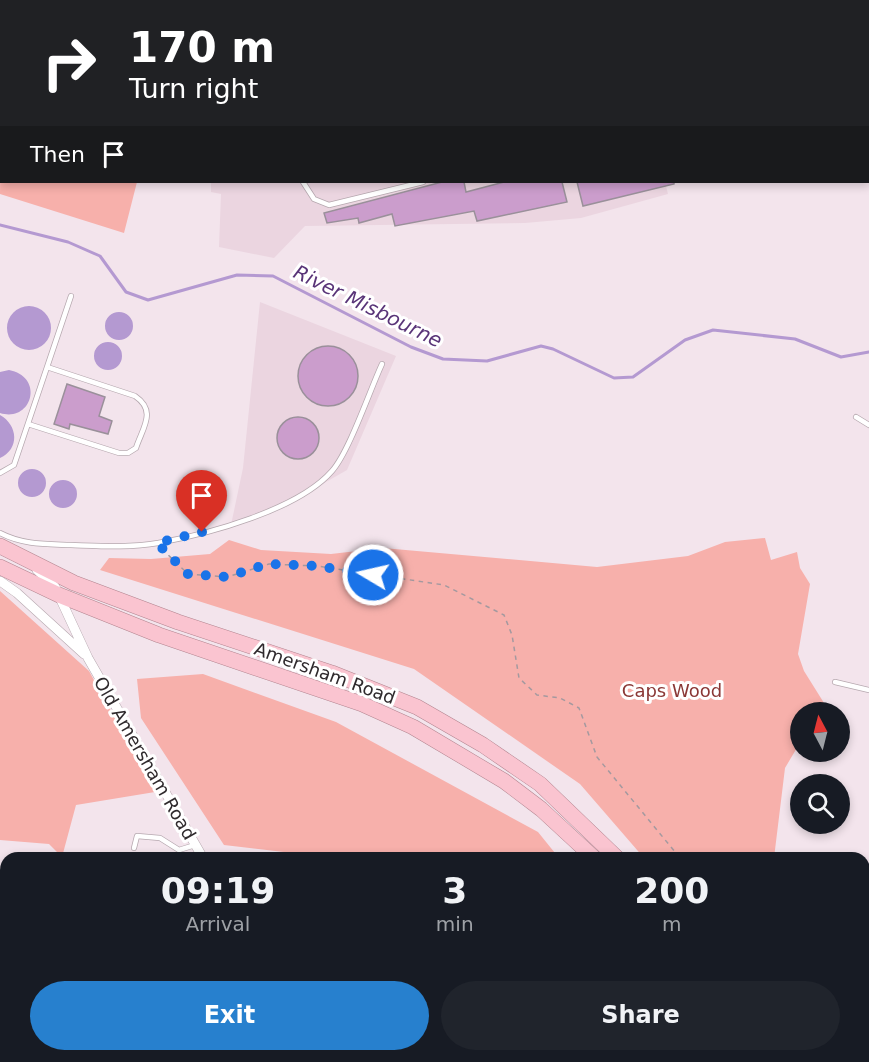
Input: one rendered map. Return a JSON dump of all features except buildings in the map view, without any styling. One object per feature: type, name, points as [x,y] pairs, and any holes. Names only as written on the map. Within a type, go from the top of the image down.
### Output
[{"type":"highway","name":"Amersham Road","points":[[0,546],[74,583],[178,622],[332,673],[417,707],[483,745],[540,784],[610,852]]},
{"type":"highway","points":[[0,567],[59,595],[159,635],[362,704],[413,728],[504,781],[542,808],[588,852]]},
{"type":"street","name":"Old Amersham Road","points":[[20,557],[45,576],[59,595],[88,658],[199,852]]},
{"type":"street","name":"Old Amersham Road","points":[[0,581],[17,593],[88,658]]},
{"type":"street","points":[[825,1062],[831,1062]]},
{"type":"lane","points":[[304,183],[314,199],[328,206],[419,183]]},
{"type":"lane","points":[[0,473],[14,465],[71,296]]},
{"type":"lane","points":[[0,533],[15,541],[37,544],[117,547],[157,543],[225,527],[299,498],[316,487],[338,463],[382,364]]},
{"type":"lane","points":[[28,424],[119,453],[128,453],[136,448],[148,412],[145,403],[140,399],[47,366]]},
{"type":"lane","points":[[856,417],[869,425]]},
{"type":"lane","points":[[835,682],[869,690]]},
{"type":"lane","points":[[134,848],[137,836],[160,838],[179,850],[195,845]]},
{"type":"path","points":[[157,543],[188,574],[227,577],[268,564],[317,566],[444,585],[504,615],[512,635],[519,678],[537,695],[560,698],[579,708],[597,757],[675,852]]},
{"type":"shaded area","points":[[211,183],[665,183],[668,194],[581,218],[525,223],[305,226],[274,258],[219,247],[221,194],[211,192]]},
{"type":"shaded area","points":[[260,302],[396,356],[347,470],[305,494],[231,525],[243,468]]},
{"type":"shaded area","points":[[29,306],[38,307],[45,312],[50,319],[50,337],[45,344],[38,349],[29,350],[20,349],[13,344],[8,337],[7,328],[8,319],[13,312],[20,307]]},
{"type":"shaded area","points":[[119,312],[129,316],[133,326],[129,336],[119,340],[109,336],[105,326],[109,316]]},
{"type":"shaded area","points":[[108,342],[118,346],[122,356],[118,366],[108,370],[98,366],[94,356],[98,346]]},
{"type":"shaded area","points":[[9,370],[20,374],[27,381],[30,389],[30,398],[26,406],[11,414],[0,413],[0,372]]},
{"type":"shaded area","points":[[0,415],[6,419],[13,431],[14,443],[11,449],[0,458]]},
{"type":"shaded area","points":[[32,469],[42,473],[46,483],[42,493],[32,497],[22,493],[18,483],[22,473]]},
{"type":"shaded area","points":[[63,480],[73,484],[77,494],[73,504],[63,508],[53,504],[49,494],[53,484]]},
{"type":"green space","points":[[0,183],[137,183],[124,233],[0,194]]},
{"type":"green space","name":"Caps Wood","points":[[765,538],[771,560],[797,552],[800,568],[810,584],[798,654],[804,671],[823,702],[790,702],[790,760],[785,768],[775,852],[639,852],[580,784],[414,669],[100,570],[109,558],[151,559],[210,554],[229,540],[261,550],[331,554],[383,548],[597,567],[688,556],[725,542]]},
{"type":"green space","points":[[0,591],[89,671],[155,792],[76,805],[63,852],[57,852],[49,844],[0,840]]},
{"type":"green space","points":[[203,674],[336,722],[538,832],[554,852],[284,852],[224,845],[141,718],[137,679]]},
{"type":"waterway","name":"River Misbourne","points":[[0,225],[68,242],[100,256],[126,292],[148,300],[237,275],[273,276],[411,347],[443,359],[487,361],[541,346],[553,349],[614,378],[633,377],[685,340],[713,330],[795,339],[841,357],[869,352]]},
{"type":"route","points":[[202,532],[157,543],[188,574],[227,577],[268,564],[317,566],[373,575]]}]
